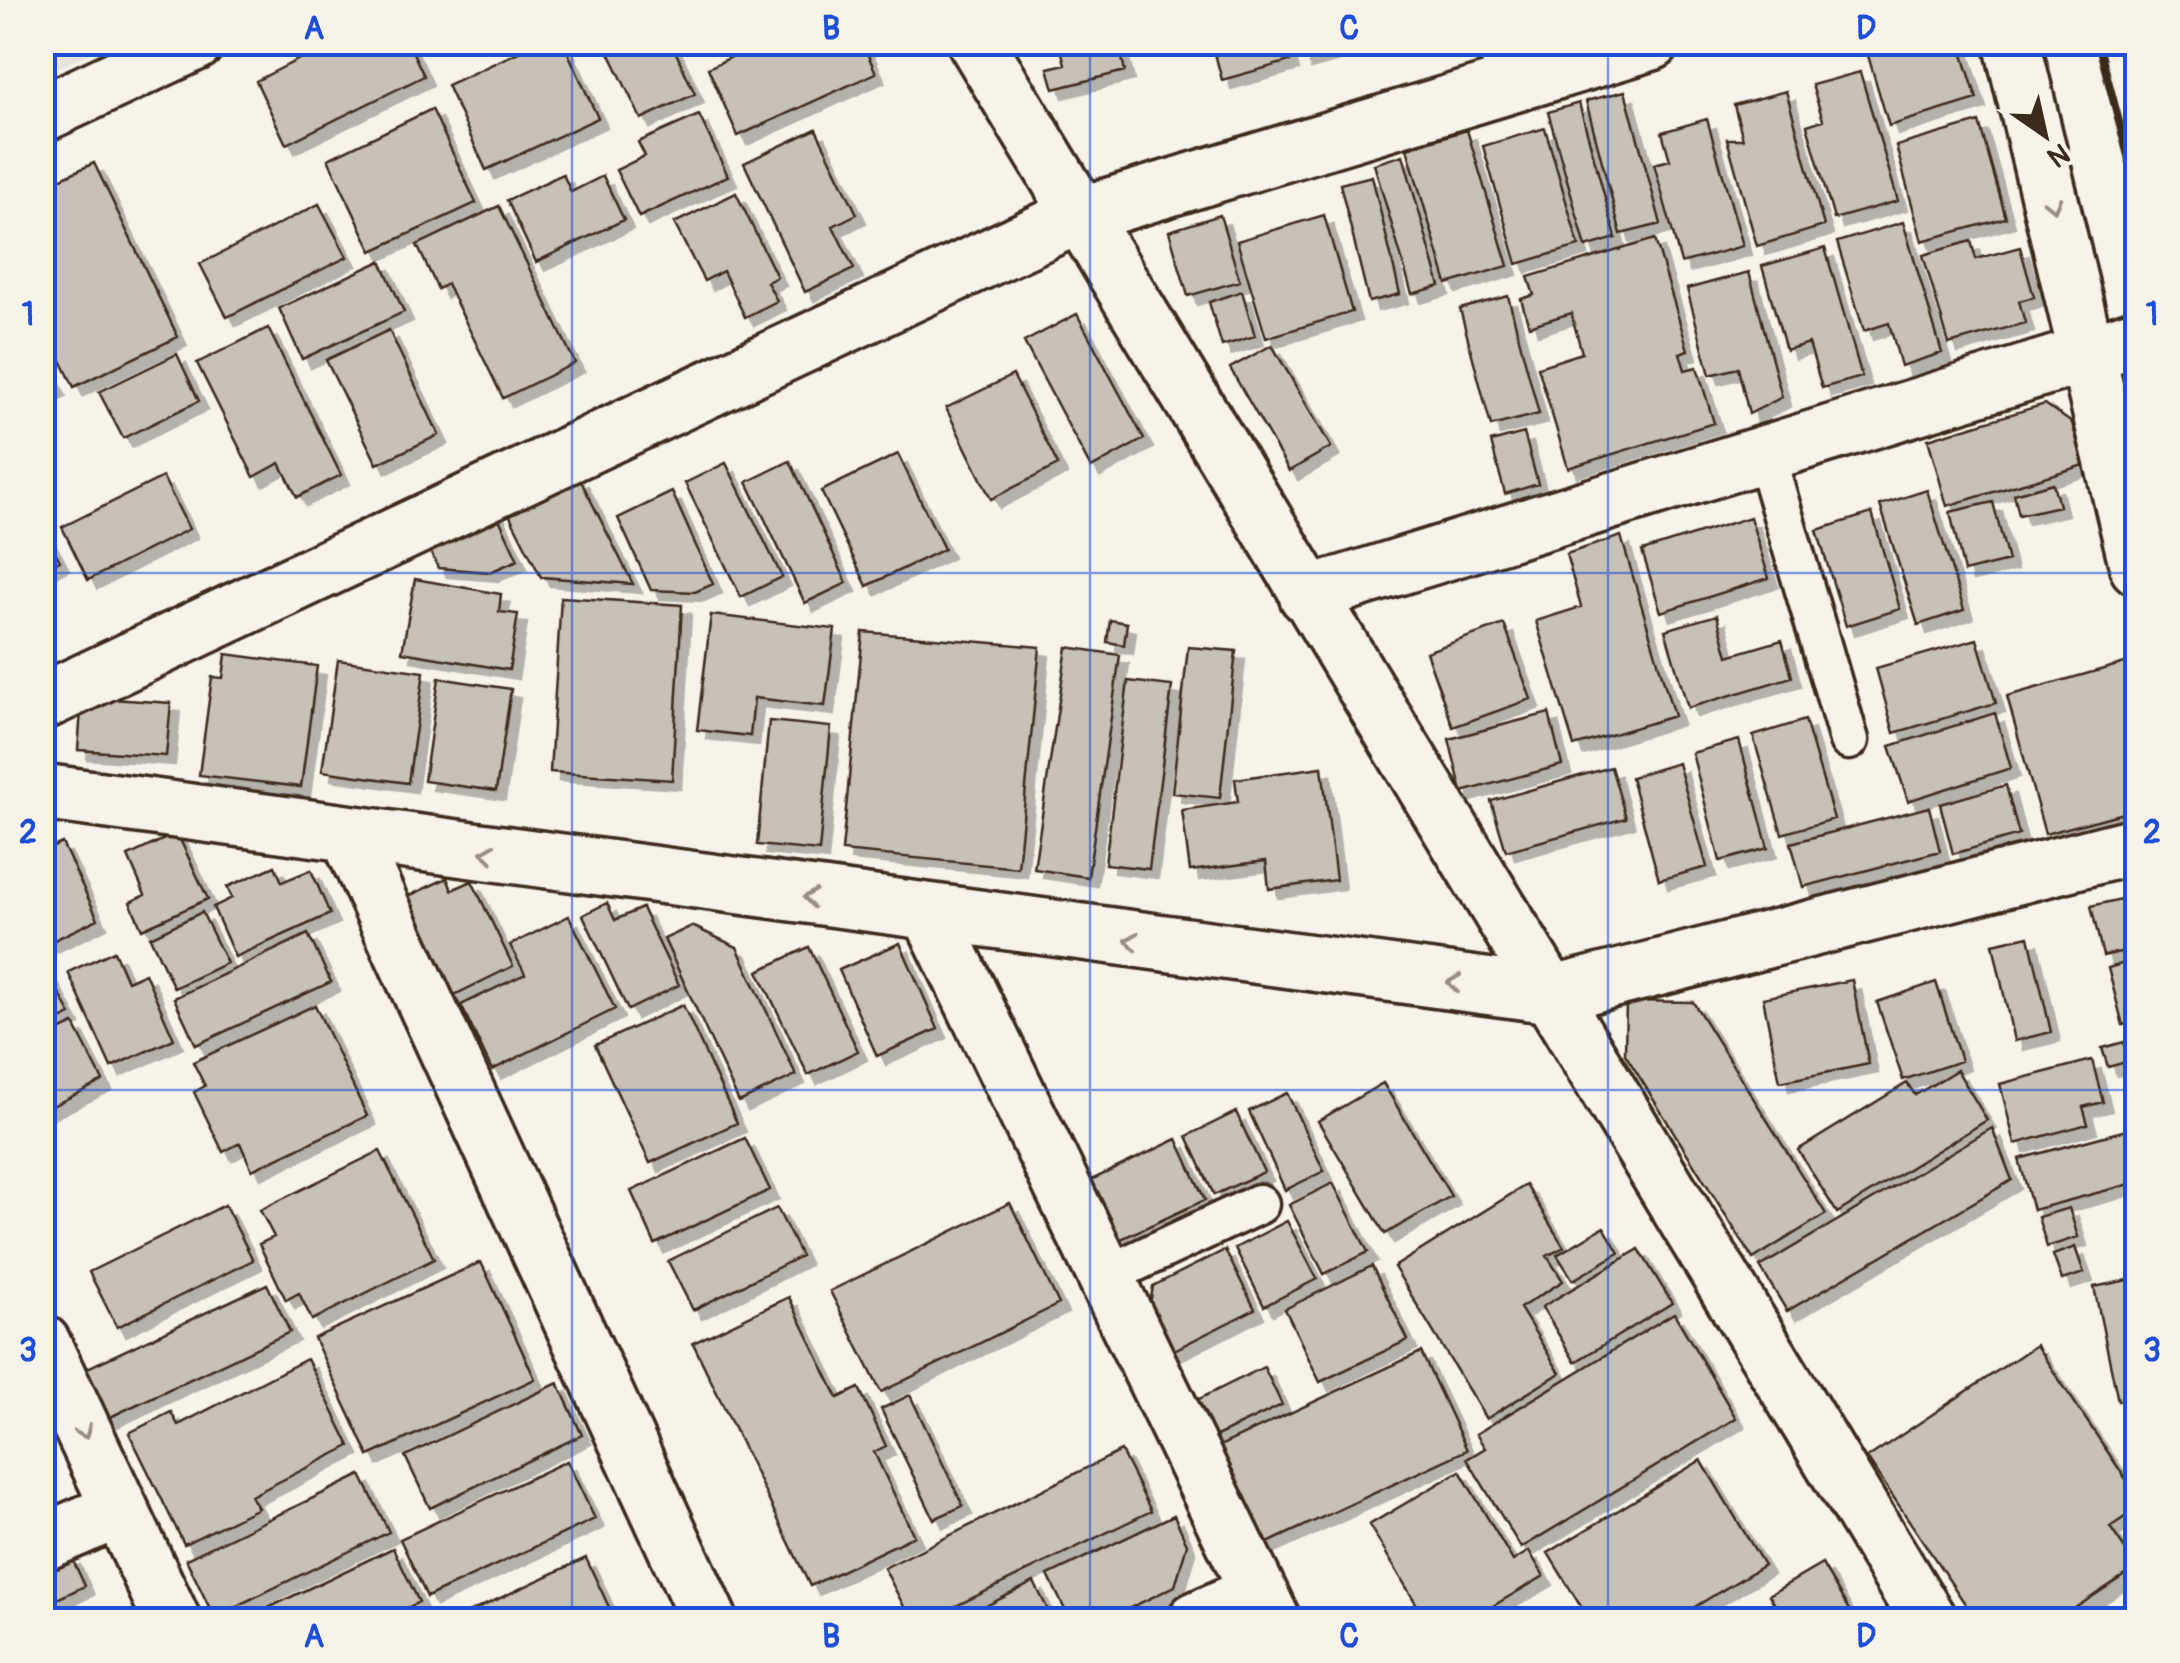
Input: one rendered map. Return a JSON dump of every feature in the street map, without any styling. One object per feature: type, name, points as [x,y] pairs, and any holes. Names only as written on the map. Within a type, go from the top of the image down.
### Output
[{"type":"street","points":[[42,114],[196,42]]},
{"type":"street","points":[[976,42],[1077,216],[1928,1620]]},
{"type":"street","points":[[42,702],[1077,216],[1503,65],[1652,42]]},
{"type":"street","points":[[2012,42],[2114,345],[2138,567]]},
{"type":"street","points":[[1307,595],[2114,345]]},
{"type":"street","points":[[42,792],[1551,996],[2138,845]]},
{"type":"street","points":[[348,834],[709,1620]]},
{"type":"street","points":[[932,915],[1265,1606],[1196,1620]]},
{"type":"street","points":[[42,1344],[172,1620]]},
{"type":"street","points":[[42,1544],[120,1508]]},
{"type":"lane","points":[[1765,454],[1849,740]]},
{"type":"lane","points":[[1106,1276],[1259,1204]]},
{"type":"shaded area","points":[[43,42],[111,42],[111,43],[43,75]]},
{"type":"building","points":[[333,42],[408,42],[424,76],[286,144],[256,81]]},
{"type":"building","points":[[540,42],[563,42],[598,118],[486,170],[447,85]]},
{"type":"building","points":[[604,42],[671,42],[695,94],[641,119]]},
{"type":"building","points":[[763,42],[862,42],[876,73],[738,136],[708,68]]},
{"type":"building","points":[[1059,42],[1148,42],[1120,49],[1125,71],[1054,89],[1048,68],[1065,64]]},
{"type":"building","points":[[1212,42],[1285,42],[1290,61],[1222,80]]},
{"type":"building","points":[[1297,42],[1346,42],[1347,47],[1302,60]]},
{"type":"building","points":[[1864,42],[1959,42],[1977,99],[1889,126]]},
{"type":"building","points":[[1860,72],[1898,201],[1834,219],[1807,125],[1823,120],[1812,85]]},
{"type":"building","points":[[1625,91],[1661,224],[1621,234],[1586,101]]},
{"type":"building","points":[[1786,91],[1824,226],[1757,246],[1727,139],[1743,139],[1734,105]]},
{"type":"building","points":[[1579,103],[1616,238],[1586,247],[1548,112]]},
{"type":"building","points":[[432,109],[476,203],[372,251],[328,159]]},
{"type":"building","points":[[699,115],[728,176],[639,217],[616,170],[645,156],[638,142]]},
{"type":"building","points":[[1707,119],[1743,246],[1681,263],[1654,164],[1670,160],[1662,132]]},
{"type":"building","points":[[1979,122],[2006,218],[1922,241],[1896,146]]},
{"type":"building","points":[[1545,128],[1579,246],[1517,264],[1483,146]]},
{"type":"building","points":[[816,129],[857,214],[833,226],[854,269],[805,292],[744,163]]},
{"type":"building","points":[[1467,130],[1508,266],[1447,284],[1407,148]]},
{"type":"building","points":[[1403,155],[1440,286],[1412,294],[1374,164]]},
{"type":"building","points":[[94,163],[178,337],[74,387],[42,321],[42,187]]},
{"type":"building","points":[[563,174],[571,192],[603,176],[624,220],[536,262],[507,200]]},
{"type":"building","points":[[1372,176],[1400,294],[1369,302],[1340,184]]},
{"type":"building","points":[[736,193],[777,277],[767,282],[777,301],[745,317],[723,271],[704,281],[674,223]]},
{"type":"building","points":[[319,204],[347,257],[227,317],[200,264]]},
{"type":"building","points":[[499,206],[575,363],[503,398],[447,284],[438,289],[417,245]]},
{"type":"building","points":[[1220,215],[1240,281],[1188,296],[1169,231]]},
{"type":"building","points":[[1324,215],[1352,312],[1266,338],[1237,241]]},
{"type":"building","points":[[1903,222],[1942,353],[1901,366],[1889,323],[1864,331],[1837,242]]},
{"type":"building","points":[[1655,239],[1688,350],[1680,353],[1685,370],[1697,367],[1714,423],[1568,468],[1538,367],[1582,353],[1571,313],[1529,326],[1521,299],[1534,295],[1528,277]]},
{"type":"building","points":[[1971,241],[1976,259],[2020,247],[2034,297],[2019,301],[2025,323],[1949,344],[1923,255]]},
{"type":"building","points":[[1825,248],[1862,377],[1822,388],[1809,343],[1786,350],[1762,266]]},
{"type":"building","points":[[381,261],[404,312],[302,359],[279,308]]},
{"type":"building","points":[[1749,272],[1782,397],[1749,414],[1738,368],[1710,375],[1687,289]]},
{"type":"building","points":[[1242,291],[1255,336],[1222,346],[1209,302]]},
{"type":"building","points":[[1508,296],[1539,414],[1491,426],[1460,309]]},
{"type":"building","points":[[1077,314],[1144,439],[1091,468],[1024,342]]},
{"type":"building","points":[[268,328],[341,475],[297,497],[280,463],[254,477],[197,363]]},
{"type":"building","points":[[389,330],[439,435],[377,464],[326,360]]},
{"type":"building","points":[[1272,345],[1331,447],[1289,471],[1230,368]]},
{"type":"building","points":[[177,354],[199,401],[123,438],[99,392]]},
{"type":"building","points":[[42,357],[57,388],[42,395]]},
{"type":"building","points":[[1013,375],[1058,465],[991,499],[946,408]]},
{"type":"building","points":[[2045,404],[2072,423],[2084,465],[1947,506],[1928,439]]},
{"type":"building","points":[[1524,433],[1538,484],[1505,494],[1491,442]]},
{"type":"building","points":[[898,454],[944,549],[867,586],[821,491]]},
{"type":"building","points":[[790,461],[847,583],[805,603],[747,482]]},
{"type":"building","points":[[726,463],[782,577],[741,597],[685,483]]},
{"type":"building","points":[[163,477],[189,529],[88,580],[62,527]]},
{"type":"building","points":[[579,477],[633,584],[541,577],[508,512]]},
{"type":"building","points":[[2053,483],[2059,506],[2019,515],[2014,494]]},
{"type":"building","points":[[1927,490],[1964,610],[1918,625],[1880,505]]},
{"type":"building","points":[[672,492],[713,584],[695,592],[651,590],[618,518]]},
{"type":"building","points":[[1993,502],[2008,561],[1964,572],[1950,512]]},
{"type":"building","points":[[495,510],[518,560],[490,572],[438,568],[426,541]]},
{"type":"building","points":[[1872,513],[1900,609],[1846,626],[1817,530]]},
{"type":"building","points":[[1750,517],[1769,578],[1661,612],[1642,551]]},
{"type":"building","points":[[42,527],[60,561],[42,570]]},
{"type":"building","points":[[1621,536],[1674,716],[1574,746],[1536,621],[1581,607],[1566,554]]},
{"type":"building","points":[[415,579],[501,594],[499,612],[518,614],[509,670],[402,652]]},
{"type":"building","points":[[561,597],[682,605],[672,780],[550,772]]},
{"type":"building","points":[[711,615],[835,629],[825,706],[754,698],[750,736],[697,730]]},
{"type":"building","points":[[1717,615],[1728,656],[1782,640],[1792,677],[1688,708],[1665,630]]},
{"type":"building","points":[[1110,620],[1127,623],[1124,645],[1107,642]]},
{"type":"building","points":[[1504,624],[1531,699],[1453,727],[1426,652]]},
{"type":"building","points":[[863,632],[1040,647],[1018,868],[842,851]]},
{"type":"building","points":[[1977,639],[1996,703],[1894,733],[1876,668]]},
{"type":"building","points":[[1067,647],[1120,655],[1088,877],[1034,869]]},
{"type":"building","points":[[1188,647],[1236,651],[1220,798],[1172,793]]},
{"type":"building","points":[[226,654],[317,666],[301,787],[199,775],[212,677],[223,678]]},
{"type":"building","points":[[338,660],[424,672],[408,783],[322,771]]},
{"type":"building","points":[[2132,661],[2138,683],[2138,809],[2045,834],[2007,696]]},
{"type":"building","points":[[439,678],[511,689],[496,791],[424,781]]},
{"type":"building","points":[[1128,681],[1172,686],[1149,869],[1105,864]]},
{"type":"building","points":[[82,697],[171,703],[166,756],[78,750]]},
{"type":"building","points":[[1549,713],[1562,765],[1462,792],[1449,739]]},
{"type":"building","points":[[1995,713],[2011,768],[1908,801],[1890,746]]},
{"type":"building","points":[[1805,720],[1834,819],[1782,834],[1753,736]]},
{"type":"building","points":[[769,721],[831,727],[819,851],[757,845]]},
{"type":"building","points":[[1739,740],[1768,848],[1720,861],[1692,753]]},
{"type":"building","points":[[1678,763],[1707,867],[1659,880],[1631,777]]},
{"type":"building","points":[[1322,767],[1336,880],[1269,889],[1266,861],[1190,871],[1182,810],[1238,802],[1235,779]]},
{"type":"building","points":[[1611,767],[1626,818],[1506,851],[1491,801]]},
{"type":"building","points":[[2006,785],[2019,835],[1953,854],[1940,804]]},
{"type":"building","points":[[1929,807],[1940,851],[1803,887],[1791,843]]},
{"type":"building","points":[[177,833],[208,899],[142,929],[130,902],[145,895],[128,856]]},
{"type":"building","points":[[62,843],[98,919],[42,946],[42,852]]},
{"type":"building","points":[[275,866],[282,882],[311,870],[330,914],[235,957],[213,907],[232,898],[227,887]]},
{"type":"building","points":[[447,878],[452,890],[472,881],[513,966],[450,997],[402,899]]},
{"type":"building","points":[[2138,895],[2138,948],[2103,956],[2091,906]]},
{"type":"building","points":[[607,903],[615,920],[642,908],[679,985],[628,1010],[583,915]]},
{"type":"building","points":[[202,912],[227,963],[174,988],[150,937]]},
{"type":"building","points":[[569,916],[615,1009],[492,1070],[461,1005],[525,974],[510,945]]},
{"type":"building","points":[[692,926],[737,947],[796,1075],[739,1102],[664,939]]},
{"type":"building","points":[[308,934],[331,982],[196,1045],[174,998]]},
{"type":"building","points":[[2029,936],[2051,1032],[2014,1041],[1993,944]]},
{"type":"building","points":[[900,943],[938,1029],[877,1056],[839,970]]},
{"type":"building","points":[[809,947],[858,1051],[808,1075],[758,971]]},
{"type":"building","points":[[114,951],[127,981],[145,973],[174,1039],[111,1067],[68,972]]},
{"type":"building","points":[[2138,959],[2138,1022],[2123,1025],[2108,968]]},
{"type":"building","points":[[42,961],[71,1015],[42,1029]]},
{"type":"building","points":[[1852,980],[1869,1064],[1780,1082],[1763,998]]},
{"type":"building","points":[[1936,982],[1961,1061],[1903,1080],[1877,1002]]},
{"type":"building","points":[[1626,1001],[1693,1002],[1826,1214],[1753,1259],[1625,1054]]},
{"type":"building","points":[[315,1005],[367,1116],[252,1170],[240,1143],[223,1152],[194,1092],[205,1086],[193,1062]]},
{"type":"building","points":[[683,1005],[737,1123],[650,1163],[595,1045]]},
{"type":"building","points":[[74,1024],[103,1081],[42,1111],[42,1039]]},
{"type":"building","points":[[2124,1042],[2130,1061],[2108,1067],[2102,1048]]},
{"type":"building","points":[[2092,1060],[2103,1102],[2083,1107],[2088,1124],[2015,1144],[2000,1084]]},
{"type":"building","points":[[1957,1070],[1987,1120],[1837,1213],[1798,1150],[1907,1083],[1915,1095]]},
{"type":"building","points":[[1383,1083],[1451,1196],[1385,1234],[1318,1121]]},
{"type":"building","points":[[1287,1093],[1324,1171],[1285,1190],[1249,1111]]},
{"type":"building","points":[[1236,1112],[1264,1172],[1214,1195],[1187,1136]]},
{"type":"building","points":[[2138,1127],[2138,1182],[2033,1210],[2019,1159]]},
{"type":"building","points":[[1992,1128],[2012,1180],[1787,1311],[1760,1267]]},
{"type":"building","points":[[745,1138],[770,1190],[655,1244],[631,1191]]},
{"type":"building","points":[[1177,1139],[1205,1200],[1119,1240],[1091,1180]]},
{"type":"building","points":[[380,1151],[434,1259],[312,1320],[299,1293],[286,1300],[259,1244],[274,1237],[260,1210]]},
{"type":"building","points":[[1333,1183],[1368,1252],[1324,1274],[1289,1205]]},
{"type":"building","points":[[1526,1185],[1564,1247],[1547,1256],[1563,1281],[1520,1308],[1560,1373],[1486,1419],[1394,1267]]},
{"type":"building","points":[[1010,1203],[1059,1304],[881,1392],[830,1291]]},
{"type":"building","points":[[225,1205],[253,1260],[117,1327],[89,1272]]},
{"type":"building","points":[[777,1208],[801,1256],[693,1310],[668,1261]]},
{"type":"building","points":[[2069,1208],[2078,1237],[2047,1247],[2038,1217]]},
{"type":"building","points":[[1287,1221],[1317,1279],[1264,1306],[1235,1248]]},
{"type":"building","points":[[1604,1227],[1619,1253],[1573,1280],[1557,1255]]},
{"type":"building","points":[[2075,1247],[2084,1273],[2062,1280],[2053,1255]]},
{"type":"building","points":[[1639,1249],[1672,1303],[1575,1362],[1542,1307]]},
{"type":"building","points":[[1225,1250],[1255,1309],[1170,1352],[1149,1310],[1153,1286]]},
{"type":"building","points":[[481,1262],[535,1379],[369,1456],[314,1338]]},
{"type":"building","points":[[1372,1266],[1408,1340],[1320,1382],[1285,1309]]},
{"type":"building","points":[[2138,1278],[2138,1397],[2118,1401],[2094,1287]]},
{"type":"building","points":[[267,1284],[290,1332],[106,1419],[83,1370]]},
{"type":"building","points":[[789,1297],[838,1398],[859,1388],[886,1446],[874,1452],[914,1536],[810,1586],[693,1343]]},
{"type":"building","points":[[1674,1313],[1736,1418],[1521,1548],[1467,1459],[1485,1448],[1476,1434]]},
{"type":"building","points":[[2036,1345],[2138,1497],[2138,1508],[2110,1527],[2137,1567],[2057,1620],[1976,1620],[1867,1458]]},
{"type":"building","points":[[1421,1352],[1467,1450],[1259,1547],[1213,1449]]},
{"type":"building","points":[[307,1359],[350,1446],[251,1496],[258,1508],[184,1544],[129,1433],[171,1412],[178,1425]]},
{"type":"building","points":[[1264,1367],[1282,1405],[1206,1441],[1189,1404]]},
{"type":"building","points":[[558,1383],[582,1435],[430,1508],[405,1456]]},
{"type":"building","points":[[910,1395],[963,1506],[934,1519],[881,1409]]},
{"type":"building","points":[[1121,1451],[1151,1511],[927,1620],[911,1620],[884,1568]]},
{"type":"building","points":[[1701,1460],[1764,1565],[1673,1620],[1589,1620],[1548,1553]]},
{"type":"building","points":[[567,1461],[595,1519],[427,1597],[400,1539]]},
{"type":"building","points":[[1460,1471],[1513,1561],[1529,1551],[1544,1576],[1469,1620],[1426,1620],[1369,1525]]},
{"type":"building","points":[[361,1475],[389,1532],[214,1617],[186,1559]]},
{"type":"building","points":[[1174,1515],[1187,1544],[1175,1586],[1105,1620],[1070,1620],[1048,1575]]},
{"type":"building","points":[[393,1548],[419,1602],[382,1620],[243,1620]]},
{"type":"building","points":[[71,1556],[85,1586],[42,1606],[42,1570]]},
{"type":"building","points":[[586,1558],[615,1620],[453,1620]]},
{"type":"building","points":[[1822,1564],[1855,1620],[1784,1620],[1769,1595]]},
{"type":"building","points":[[1034,1582],[1053,1620],[958,1620]]},
{"type":"building","points":[[2134,1602],[2138,1620],[2111,1618]]},
{"type":"railway","points":[[2098,42],[2138,194]]}]
